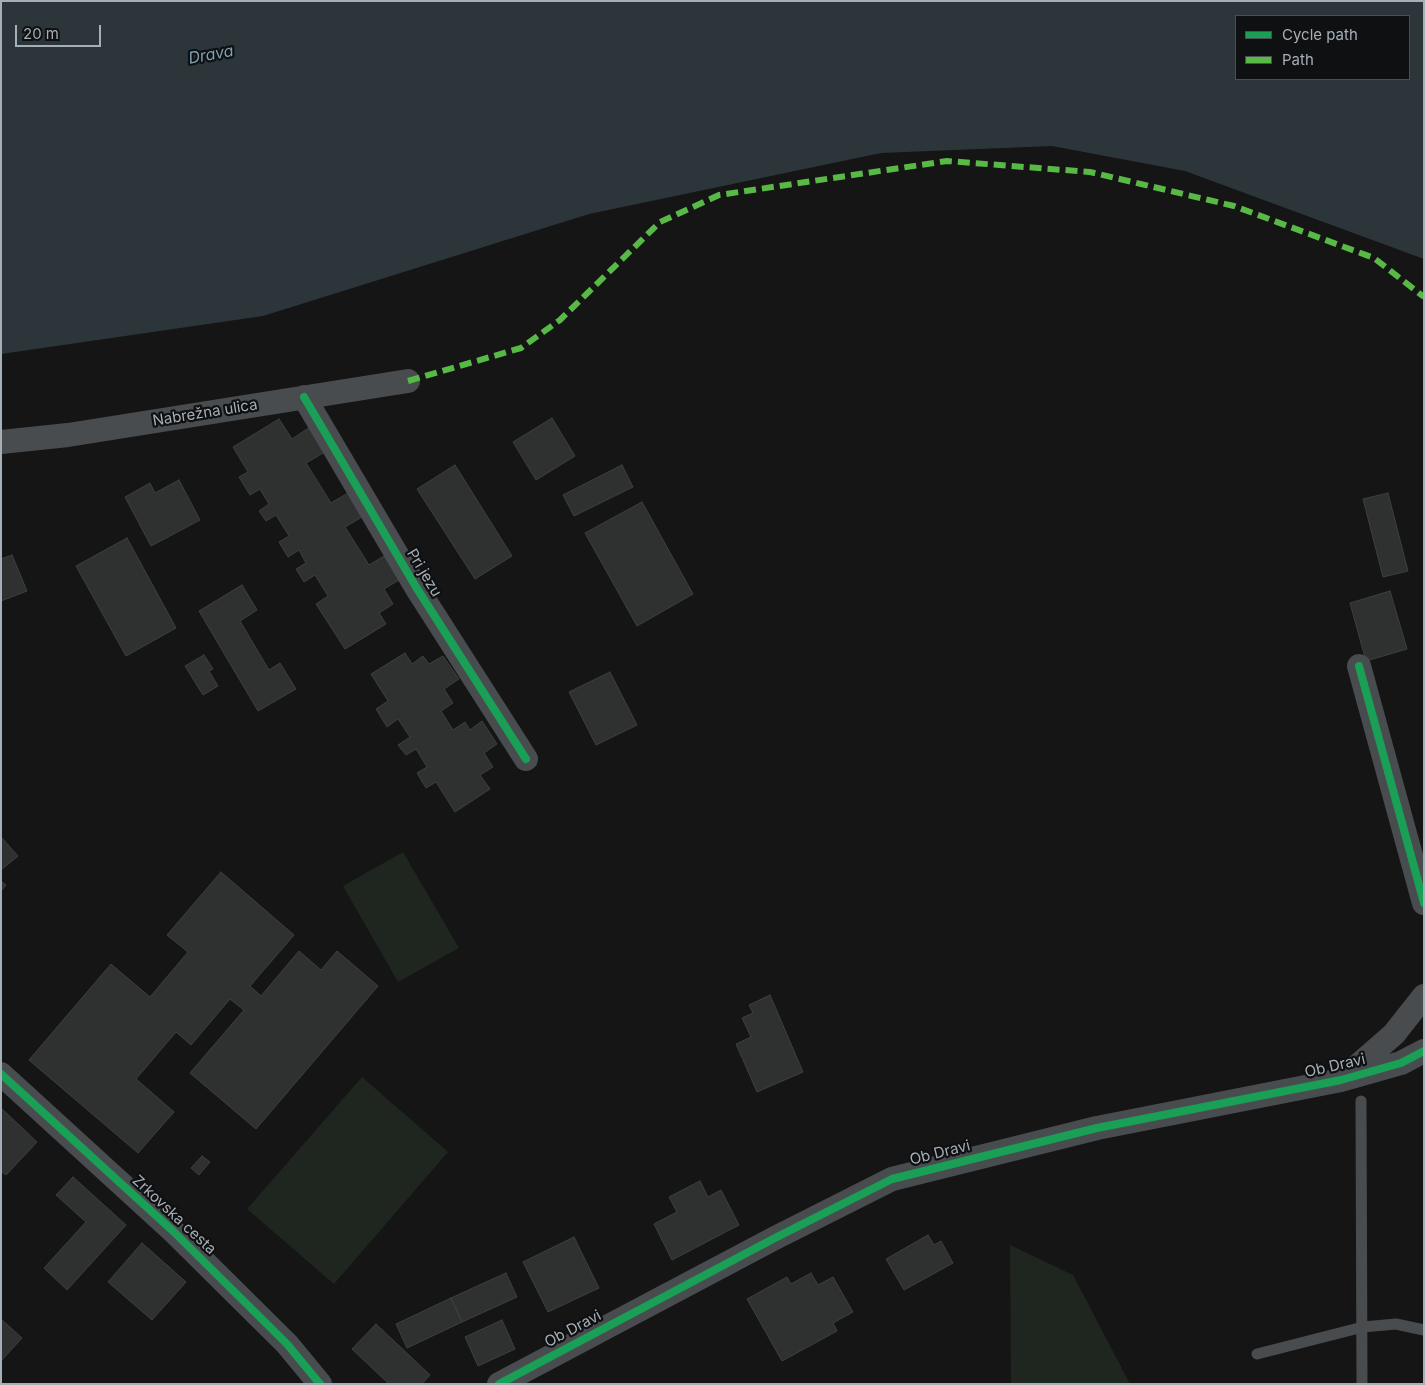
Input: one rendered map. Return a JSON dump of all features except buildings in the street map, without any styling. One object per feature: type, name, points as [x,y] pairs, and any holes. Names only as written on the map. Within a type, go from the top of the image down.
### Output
[{"type":"street","name":"Nabrežna ulica","points":[[1,442],[68,435],[408,381]]},
{"type":"street","name":"Pri jezu","points":[[304,397],[416,587],[526,759]]},
{"type":"street","points":[[1359,666],[1424,903]]},
{"type":"street","name":"Ob Dravi","points":[[1341,1080],[1394,1034],[1424,996]]},
{"type":"street","name":"Ob Dravi","points":[[499,1384],[775,1238],[892,1179],[1097,1128],[1341,1080],[1401,1063],[1424,1051]]},
{"type":"street","name":"Zrkovska cesta","points":[[1,1074],[174,1232],[287,1344],[320,1384]]},
{"type":"lane","points":[[1361,1102],[1362,1384]]},
{"type":"lane","points":[[1257,1354],[1363,1327],[1396,1324],[1424,1330]]},
{"type":"shaded area","points":[[403,852],[459,948],[398,982],[343,886]]},
{"type":"shaded area","points":[[362,1077],[448,1152],[334,1284],[247,1209]]},
{"type":"shaded area","points":[[1010,1245],[1073,1275],[1130,1384],[1011,1384]]},
{"type":"water","name":"Drava","points":[[1,1],[1424,1],[1424,259],[1185,171],[1052,146],[881,153],[589,214],[263,316],[1,354]]},
{"type":"marked path","points":[[408,381],[521,348],[560,320],[660,222],[719,195],[947,161],[1090,172],[1234,206],[1374,258],[1424,297]]},
{"type":"cycle path","points":[[304,397],[416,587],[526,759]]},
{"type":"cycle path","points":[[1359,666],[1424,903]]},
{"type":"cycle path","points":[[499,1384],[775,1238],[892,1179],[1097,1128],[1341,1080],[1401,1063],[1424,1051]]},
{"type":"cycle path","points":[[1,1074],[174,1232],[287,1344],[320,1384]]}]
